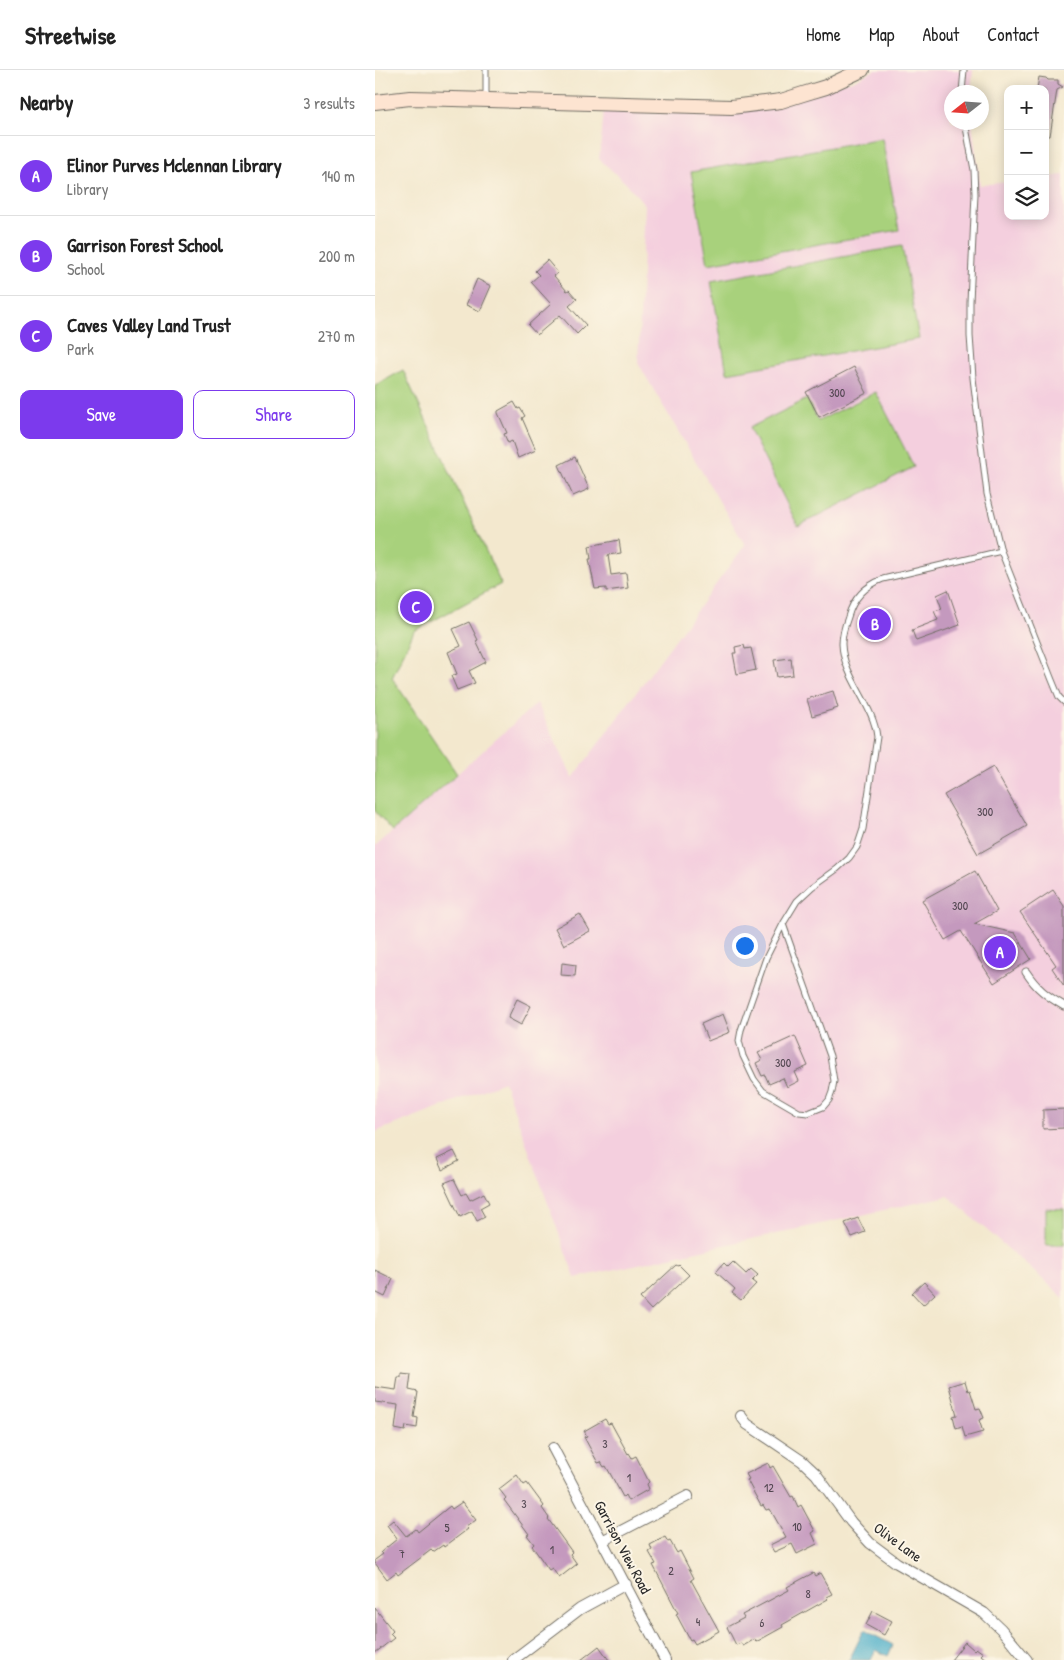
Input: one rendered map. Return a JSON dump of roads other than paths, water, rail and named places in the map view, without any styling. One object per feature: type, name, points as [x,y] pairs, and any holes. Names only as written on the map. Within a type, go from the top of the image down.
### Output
[{"type":"main road","points":[[375,102],[410,98],[731,107],[781,101],[826,87],[862,70]]},
{"type":"street","points":[[1026,972],[1039,990],[1064,1006]]},
{"type":"street","name":"Olive Lane","points":[[741,1416],[747,1424],[802,1461],[816,1474],[851,1522],[870,1543],[897,1563],[984,1613],[1001,1629],[1027,1660]]},
{"type":"street","name":"Garrison View Road","points":[[553,1448],[665,1660]]},
{"type":"street","points":[[602,1541],[688,1496]]},
{"type":"street","points":[[513,1660],[580,1609],[625,1584]]},
{"type":"lane","points":[[486,70],[486,100]]},
{"type":"lane","points":[[963,85],[965,70]]},
{"type":"lane","points":[[966,130],[974,170],[975,194],[970,336],[973,378],[987,494],[1001,551],[1051,680],[1059,697],[1064,702]]},
{"type":"lane","points":[[783,924],[833,1069],[834,1081],[829,1100],[823,1107],[808,1113],[799,1112],[763,1090],[754,1079],[746,1063],[739,1040],[766,958],[783,924],[797,901],[849,858],[857,847],[863,829],[877,737],[876,725],[847,665],[842,644],[847,619],[856,598],[870,584],[883,579],[1001,551]]},
{"type":"water","points":[[864,1630],[893,1645],[888,1656],[876,1650],[871,1660],[849,1660]]},
{"type":"place","name":"Caves Valley Land Trust","points":[[416,607]]},
{"type":"place","name":"Garrison Forest School","points":[[875,624]]},
{"type":"place","name":"Elinor Purves Mclennan Library","points":[[1000,952]]}]
